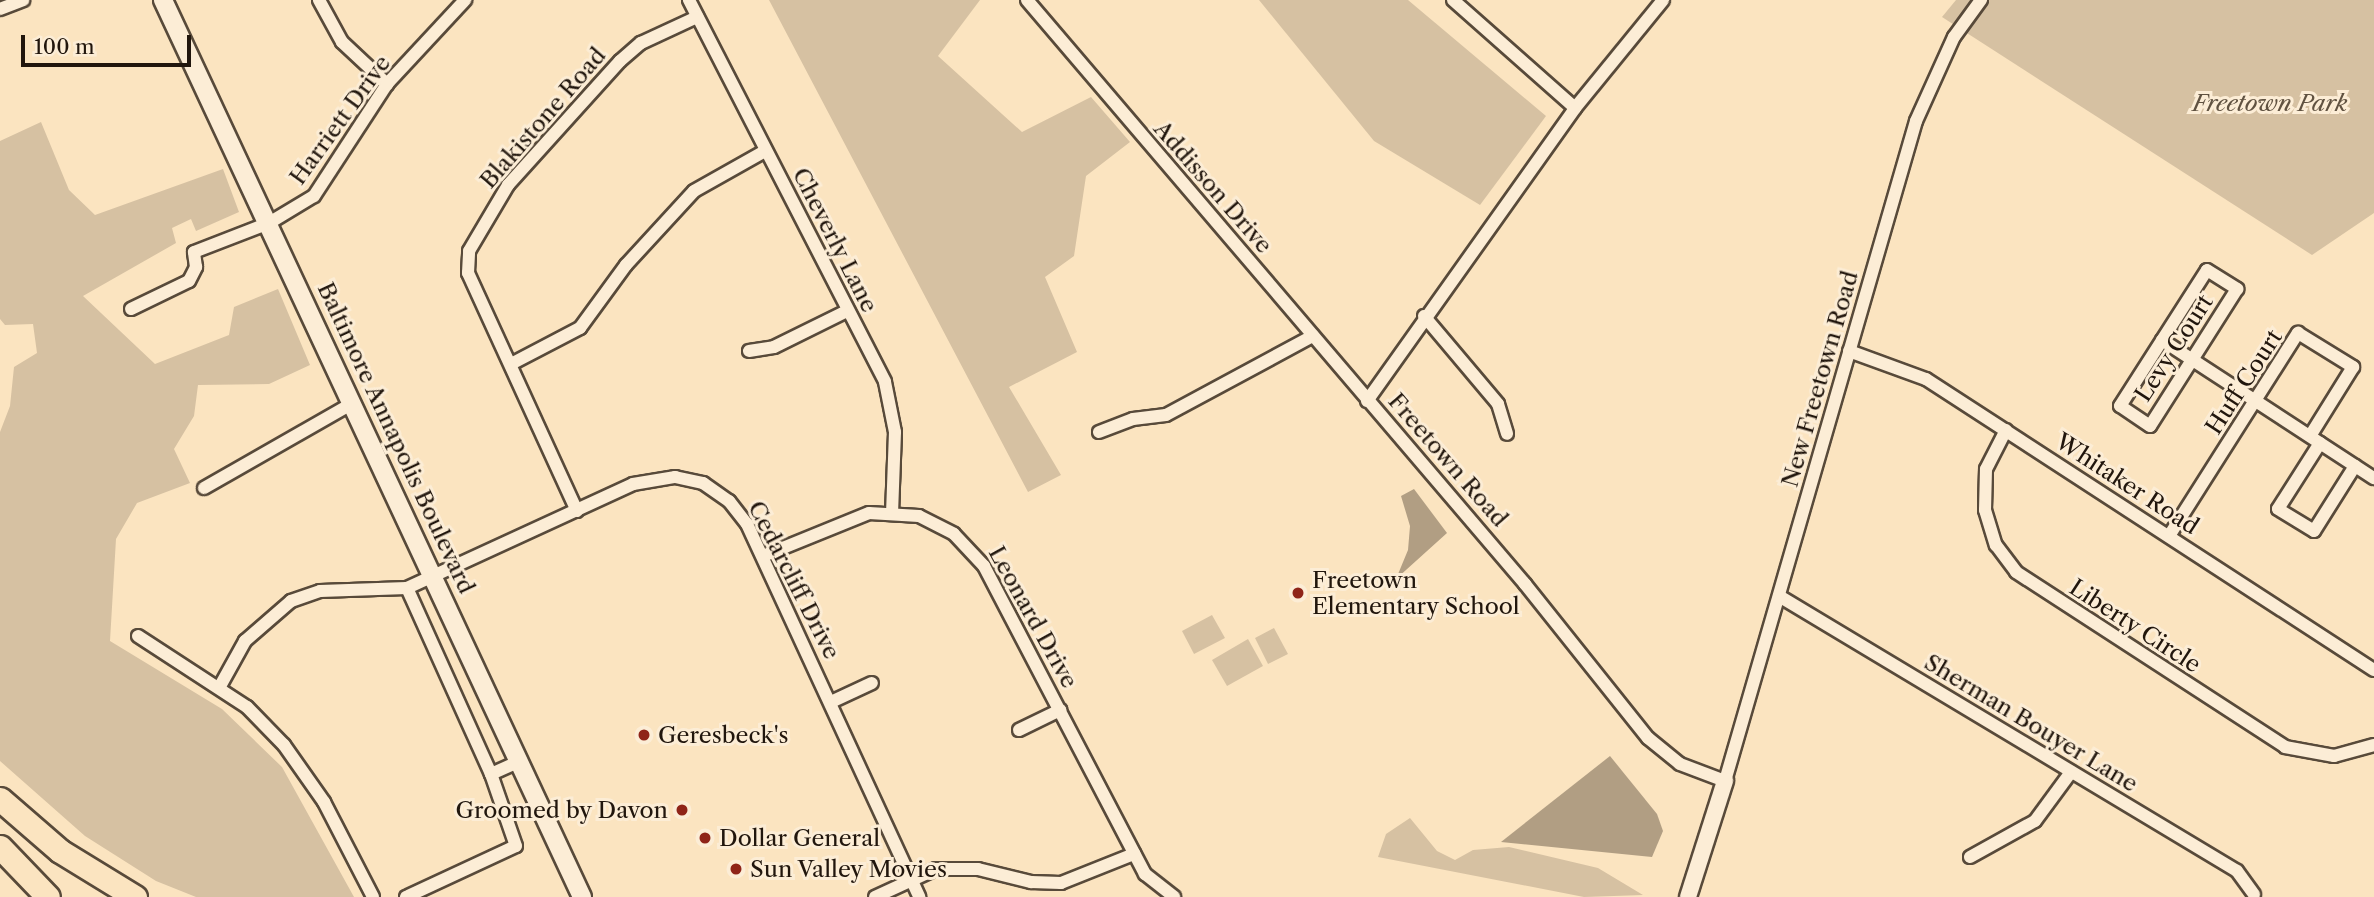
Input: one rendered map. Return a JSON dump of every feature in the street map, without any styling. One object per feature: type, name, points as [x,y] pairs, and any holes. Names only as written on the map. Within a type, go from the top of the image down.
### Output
[{"type":"highway","points":[[0,799],[61,851],[135,897]]},
{"type":"highway","points":[[0,847],[48,897]]},
{"type":"main road","name":"Baltimore Annapolis Boulevard","points":[[163,0],[582,897]]},
{"type":"street","points":[[0,9],[23,0]]},
{"type":"street","points":[[319,0],[342,42],[387,84]]},
{"type":"street","name":"Harriett Drive","points":[[131,309],[189,281],[196,267],[194,252],[269,223],[314,195],[387,84],[465,0]]},
{"type":"street","name":"Cheverly Lane","points":[[689,0],[892,403],[892,512]]},
{"type":"street","name":"Addisson Drive","points":[[1027,0],[1367,401]]},
{"type":"street","points":[[1453,0],[1575,108]]},
{"type":"street","name":"Freetown Road","points":[[1663,0],[1575,108],[1424,316],[1367,401],[1525,584],[1648,738],[1680,764],[1725,780]]},
{"type":"street","name":"New Freetown Road","points":[[1725,780],[1916,121],[1954,37],[1981,0]]},
{"type":"street","name":"Blakistone Road","points":[[577,511],[468,273],[472,241],[508,185],[620,61],[641,43],[697,17]]},
{"type":"street","points":[[511,364],[580,328],[626,265],[694,191],[765,151]]},
{"type":"street","name":"Levy Court","points":[[2207,270],[2237,289],[2192,359],[2150,426],[2120,407],[2207,270]]},
{"type":"street","points":[[749,351],[774,348],[847,311]]},
{"type":"street","points":[[1424,316],[1498,404],[1507,434]]},
{"type":"street","name":"Huff Court","points":[[2169,537],[2298,334],[2353,367],[2315,439]]},
{"type":"street","points":[[1098,432],[1133,419],[1166,415],[1313,336]]},
{"type":"street","points":[[2162,340],[2374,478]]},
{"type":"street","name":"Whitaker Road","points":[[1849,351],[1926,379],[2374,670]]},
{"type":"street","points":[[204,488],[353,403]]},
{"type":"street","name":"Liberty Circle","points":[[2006,430],[1986,469],[1985,510],[1996,545],[2017,572],[2285,747],[2334,756],[2374,745]]},
{"type":"street","points":[[2315,439],[2278,509],[2314,531],[2355,466]]},
{"type":"street","name":"Cedarcliff Drive","points":[[407,588],[653,478],[703,483],[729,501],[763,556],[913,878],[919,897]]},
{"type":"street","name":"Leonard Drive","points":[[763,556],[842,521],[892,512],[936,523],[970,548],[984,566],[1134,854],[1146,874],[1174,897]]},
{"type":"street","points":[[219,688],[245,641],[291,601],[320,591],[407,588],[491,774],[516,846],[406,897]]},
{"type":"street","name":"Sherman Bouyer Lane","points":[[1779,596],[2237,871],[2255,894]]},
{"type":"street","points":[[138,636],[247,707],[306,773],[373,897]]},
{"type":"street","points":[[831,702],[872,683]]},
{"type":"street","points":[[1020,730],[1060,710]]},
{"type":"street","points":[[491,774],[520,761]]},
{"type":"street","points":[[1970,858],[2035,821],[2050,807],[2071,772]]},
{"type":"street","points":[[1688,897],[1725,780]]},
{"type":"street","points":[[874,897],[913,878],[958,867],[1031,882],[1061,883],[1134,854]]},
{"type":"green space","points":[[769,0],[980,0],[938,56],[1022,132],[1091,97],[1130,142],[1086,176],[1074,256],[1045,277],[1077,352],[1009,387],[1061,475],[1028,492]]},
{"type":"green space","points":[[1259,0],[1408,0],[1546,116],[1480,205],[1374,141]]},
{"type":"green space","name":"Freetown Park","points":[[1956,0],[2374,0],[2374,213],[2312,255],[1942,17]]},
{"type":"green space","points":[[41,122],[69,190],[95,215],[223,169],[239,212],[196,231],[191,219],[172,228],[176,243],[83,296],[155,364],[229,335],[234,307],[278,289],[310,365],[269,384],[198,385],[194,416],[174,449],[190,483],[137,503],[116,539],[110,641],[222,709],[282,767],[354,897],[196,897],[156,881],[85,836],[0,761],[0,432],[10,406],[14,367],[37,353],[33,324],[5,325],[0,319],[0,141]]},
{"type":"green space","points":[[1212,615],[1225,638],[1194,654],[1182,631]]},
{"type":"green space","points":[[1274,628],[1288,654],[1268,664],[1255,638]]},
{"type":"green space","points":[[1248,639],[1263,666],[1227,686],[1212,660]]},
{"type":"green space","points":[[1410,818],[1437,851],[1455,860],[1473,850],[1509,847],[1598,868],[1643,895],[1584,897],[1378,857],[1386,834]]},
{"type":"shaded area","points":[[1414,489],[1447,533],[1396,579],[1408,550],[1410,526],[1401,496]]},
{"type":"shaded area","points":[[1610,756],[1657,814],[1663,831],[1652,857],[1501,842]]},
{"type":"place","name":"Freetown Elementary School","points":[[1298,593]]},
{"type":"place","name":"Geresbeck's","points":[[644,735]]},
{"type":"place","name":"Groomed by Davon","points":[[682,810]]},
{"type":"place","name":"Dollar General","points":[[705,838]]},
{"type":"place","name":"Sun Valley Movies","points":[[736,869]]}]
